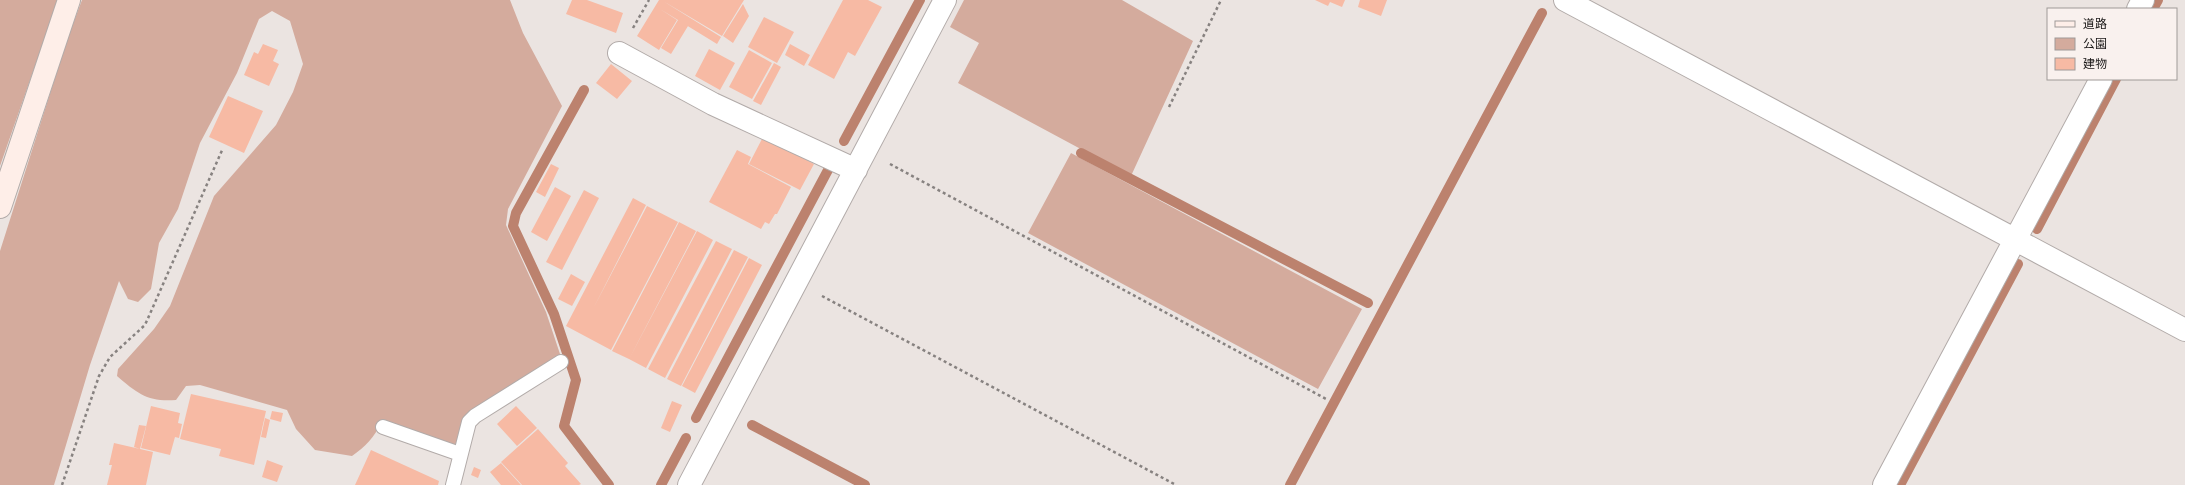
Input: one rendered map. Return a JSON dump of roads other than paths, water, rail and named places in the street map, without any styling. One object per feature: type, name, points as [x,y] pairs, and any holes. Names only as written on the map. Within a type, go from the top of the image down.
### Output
[{"type":"street","points":[[0,207],[69,0]]},
{"type":"street","points":[[689,485],[945,0]]},
{"type":"street","points":[[1565,0],[2185,330]]},
{"type":"street","points":[[619,53],[713,104],[861,161]]},
{"type":"street","points":[[1884,485],[2100,80]]},
{"type":"lane","points":[[453,485],[469,422],[475,416],[561,362]]},
{"type":"lane","points":[[383,427],[460,454]]},
{"type":"waterway","points":[[844,141],[920,0]]},
{"type":"waterway","points":[[2154,8],[2158,0]]},
{"type":"waterway","points":[[1290,485],[1542,13]]},
{"type":"waterway","points":[[2037,229],[2115,80]]},
{"type":"waterway","points":[[584,90],[516,213],[513,226],[554,314],[576,380],[564,426],[609,485]]},
{"type":"waterway","points":[[1081,153],[1368,303]]},
{"type":"waterway","points":[[696,418],[828,170]]},
{"type":"waterway","points":[[1900,485],[2018,264]]},
{"type":"waterway","points":[[752,425],[865,485]]},
{"type":"waterway","points":[[661,485],[686,438]]}]
